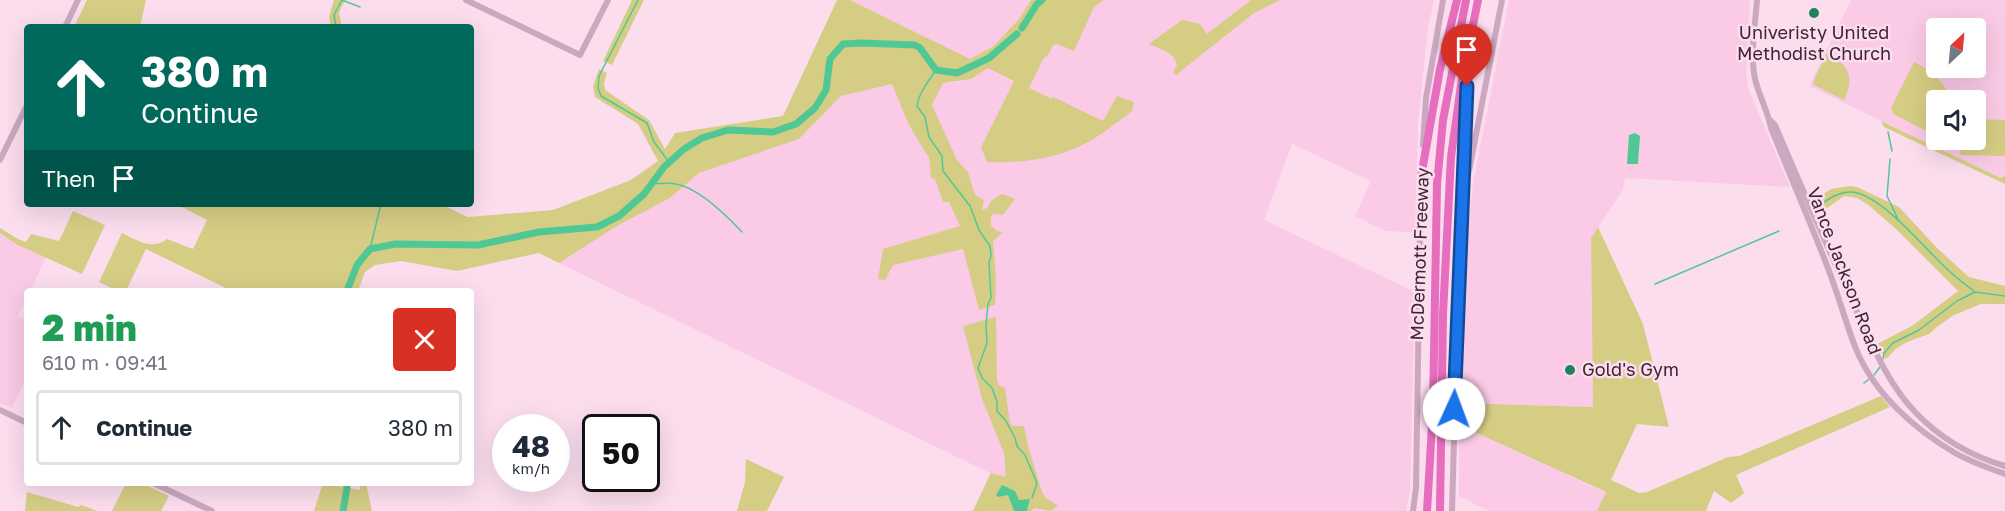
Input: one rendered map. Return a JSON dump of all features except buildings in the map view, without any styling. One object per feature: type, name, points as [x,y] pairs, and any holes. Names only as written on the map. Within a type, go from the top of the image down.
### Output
[{"type":"highway","points":[[1421,177],[1440,69],[1457,0]]},
{"type":"highway","name":"McDermott Freeway","points":[[1427,508],[1433,408],[1437,184],[1443,120],[1467,0]]},
{"type":"highway","name":"McDermott Freeway","points":[[1440,511],[1443,314],[1451,157],[1478,0]]},
{"type":"highway","points":[[1463,209],[1469,44]]},
{"type":"main road","points":[[66,24],[78,0]]},
{"type":"main road","points":[[466,0],[580,56],[608,0]]},
{"type":"main road","points":[[1413,511],[1416,479],[1421,177],[1426,98],[1443,0]]},
{"type":"main road","points":[[1452,511],[1463,209],[1474,138],[1502,0]]},
{"type":"main road","name":"Vance Jackson Road","points":[[1757,0],[1754,74],[1771,128],[1833,280],[1856,350],[1874,381],[1903,414],[1941,444],[1962,456],[2005,474]]},
{"type":"main road","points":[[0,160],[24,111]]},
{"type":"main road","name":"Vance Jackson Road","points":[[1769,119],[1776,125],[1840,277],[1895,387],[1914,411],[1945,438],[1978,457],[2005,466]]},
{"type":"main road","points":[[0,410],[24,422]]},
{"type":"main road","points":[[159,486],[212,511]]},
{"type":"shaded area","points":[[87,0],[146,0],[141,24],[75,24]]},
{"type":"shaded area","points":[[334,0],[345,0],[339,13],[341,24],[330,24],[329,17]]},
{"type":"shaded area","points":[[632,0],[644,0],[612,65],[603,61]]},
{"type":"shaded area","points":[[837,0],[850,0],[970,59],[994,46],[1019,19],[1031,0],[1104,0],[1094,7],[1074,51],[1057,44],[1053,45],[1043,59],[1029,88],[1103,121],[1117,96],[1134,102],[1132,111],[1092,140],[1074,149],[1050,157],[1025,161],[987,162],[981,147],[1014,81],[988,68],[971,79],[943,83],[932,105],[957,160],[968,172],[975,195],[984,200],[982,210],[1002,194],[1015,199],[1003,215],[993,214],[991,217],[991,226],[1003,232],[993,241],[996,279],[995,305],[979,310],[963,249],[893,265],[885,280],[878,279],[883,249],[960,226],[949,202],[943,202],[935,179],[931,178],[929,158],[909,125],[892,84],[841,96],[799,139],[699,173],[670,198],[617,226],[559,263],[539,253],[457,271],[401,261],[375,265],[365,272],[359,288],[226,288],[146,249],[127,288],[112,288],[99,282],[122,233],[144,243],[156,244],[167,239],[193,249],[207,220],[182,207],[446,207],[468,217],[553,210],[631,180],[658,161],[638,124],[595,97],[593,86],[599,69],[607,73],[604,83],[605,90],[649,120],[665,149],[675,133],[783,116]]},
{"type":"shaded area","points":[[850,0],[1098,0],[1095,6],[1104,0],[1434,0],[1428,27],[1418,123],[1415,232],[1385,231],[1355,216],[1371,181],[1292,144],[1264,220],[1415,292],[1410,491],[1406,511],[973,511],[990,473],[559,263],[617,226],[670,198],[699,173],[799,139],[841,96],[891,84],[948,83],[971,79],[988,68]]},
{"type":"shaded area","points":[[1251,0],[1280,0],[1254,13],[1176,75],[1173,72],[1177,65],[1173,57],[1149,44],[1182,20],[1200,24],[1207,34]]},
{"type":"shaded area","points":[[1509,0],[1750,0],[1746,74],[1748,88],[1790,187],[1625,178],[1623,190],[1591,238],[1593,407],[1459,403],[1464,258],[1473,184]]},
{"type":"shaded area","points":[[1851,0],[2005,0],[2005,180],[1942,150],[1986,150],[1986,90],[1926,90],[1926,142],[1809,86]]},
{"type":"shaded area","points":[[1827,53],[1840,62],[1848,72],[1849,85],[1844,100],[1814,85],[1813,82]]},
{"type":"shaded area","points":[[1914,62],[1926,68],[1926,78],[1938,78],[1946,90],[1926,90],[1926,131],[1893,114],[1891,108]]},
{"type":"shaded area","points":[[1986,119],[2005,120],[2005,156],[1960,155],[1960,150],[1986,150]]},
{"type":"shaded area","points":[[1881,121],[1926,142],[1926,147],[1884,127]]},
{"type":"shaded area","points":[[1635,133],[1640,136],[1638,164],[1627,164],[1629,135]]},
{"type":"shaded area","points":[[1933,150],[1942,150],[2001,178],[2005,176],[2005,184]]},
{"type":"shaded area","points":[[1857,187],[1899,207],[1937,248],[1969,277],[2005,286],[2005,304],[1981,304],[1954,315],[1929,334],[1897,348],[1886,359],[1877,344],[1912,326],[1958,291],[1895,228],[1857,198],[1844,196],[1819,214],[1813,201],[1831,189]]},
{"type":"shaded area","points":[[73,211],[105,225],[82,274],[16,244],[0,233],[0,228],[26,242],[31,234],[59,241]]},
{"type":"shaded area","points":[[1598,227],[1643,324],[1669,427],[1637,424],[1611,480],[1639,493],[1647,492],[1881,396],[1890,407],[1736,475],[1744,493],[1731,503],[1714,491],[1706,511],[1597,511],[1606,492],[1459,425],[1459,403],[1593,407],[1591,238]]},
{"type":"shaded area","points":[[0,233],[16,244],[46,257],[31,288],[24,288],[24,303],[18,316],[24,319],[24,382],[12,408],[0,403]]},
{"type":"shaded area","points":[[996,317],[997,381],[1005,388],[1010,423],[1012,426],[1024,426],[1042,492],[1058,506],[1050,511],[1034,508],[1032,511],[973,511],[991,473],[1006,477],[1004,453],[982,399],[963,326]]},
{"type":"shaded area","points":[[1459,425],[1606,493],[1597,511],[1489,511],[1459,496]]},
{"type":"shaded area","points":[[746,459],[784,477],[767,511],[737,511],[745,482]]},
{"type":"shaded area","points":[[1002,485],[1015,491],[1019,500],[1030,499],[1027,511],[1014,511],[1008,495],[998,497],[996,495]]},
{"type":"shaded area","points":[[124,486],[148,486],[169,496],[161,511],[112,511]]},
{"type":"shaded area","points":[[322,486],[360,490],[359,486],[367,486],[372,511],[314,511]]},
{"type":"shaded area","points":[[27,492],[78,507],[81,505],[97,511],[25,511]]},
{"type":"waterway","points":[[342,0],[360,7]]},
{"type":"waterway","points":[[336,24],[334,15],[342,0]]},
{"type":"waterway","points":[[638,0],[599,76],[598,88],[601,96],[647,123],[654,142],[669,162]]},
{"type":"waterway","points":[[1022,28],[1042,0]]},
{"type":"waterway","points":[[348,288],[357,265],[370,249],[395,244],[478,245],[539,232],[597,227],[619,216],[644,194],[664,167],[684,149],[702,138],[728,130],[773,132],[796,124],[815,108],[826,90],[830,59],[843,44],[915,45],[920,48],[936,70],[957,73],[989,58],[1017,34]]},
{"type":"waterway","points":[[936,70],[927,82],[917,106],[925,117],[929,137],[942,156],[943,171],[970,206],[979,230],[990,246],[991,298],[988,304],[986,325],[987,343],[978,368],[982,378],[992,388],[997,402],[997,411],[1006,421],[1017,446],[1025,455],[1037,483],[1032,498]]},
{"type":"waterway","points":[[1888,132],[1892,151]]},
{"type":"waterway","points":[[1890,159],[1887,196],[1898,219]]},
{"type":"waterway","points":[[651,184],[673,183],[694,191],[720,210],[742,232]]},
{"type":"waterway","points":[[1814,209],[1842,193],[1852,192],[1864,195],[1889,212],[1949,271],[1975,292]]},
{"type":"waterway","points":[[370,249],[380,207]]},
{"type":"waterway","points":[[1655,284],[1779,231]]},
{"type":"waterway","points":[[1883,359],[1884,353],[1893,343],[1919,330],[1957,301],[1975,292],[2005,296]]},
{"type":"waterway","points":[[1874,375],[1880,367]]},
{"type":"waterway","points":[[1864,383],[1869,379]]},
{"type":"waterway","points":[[343,511],[347,486]]},
{"type":"place","name":"Univeristy United Methodist Church","points":[[1814,13]]},
{"type":"place","name":"Gold's Gym","points":[[1570,370]]},
{"type":"route","points":[[1454,409],[1467,86]]}]
